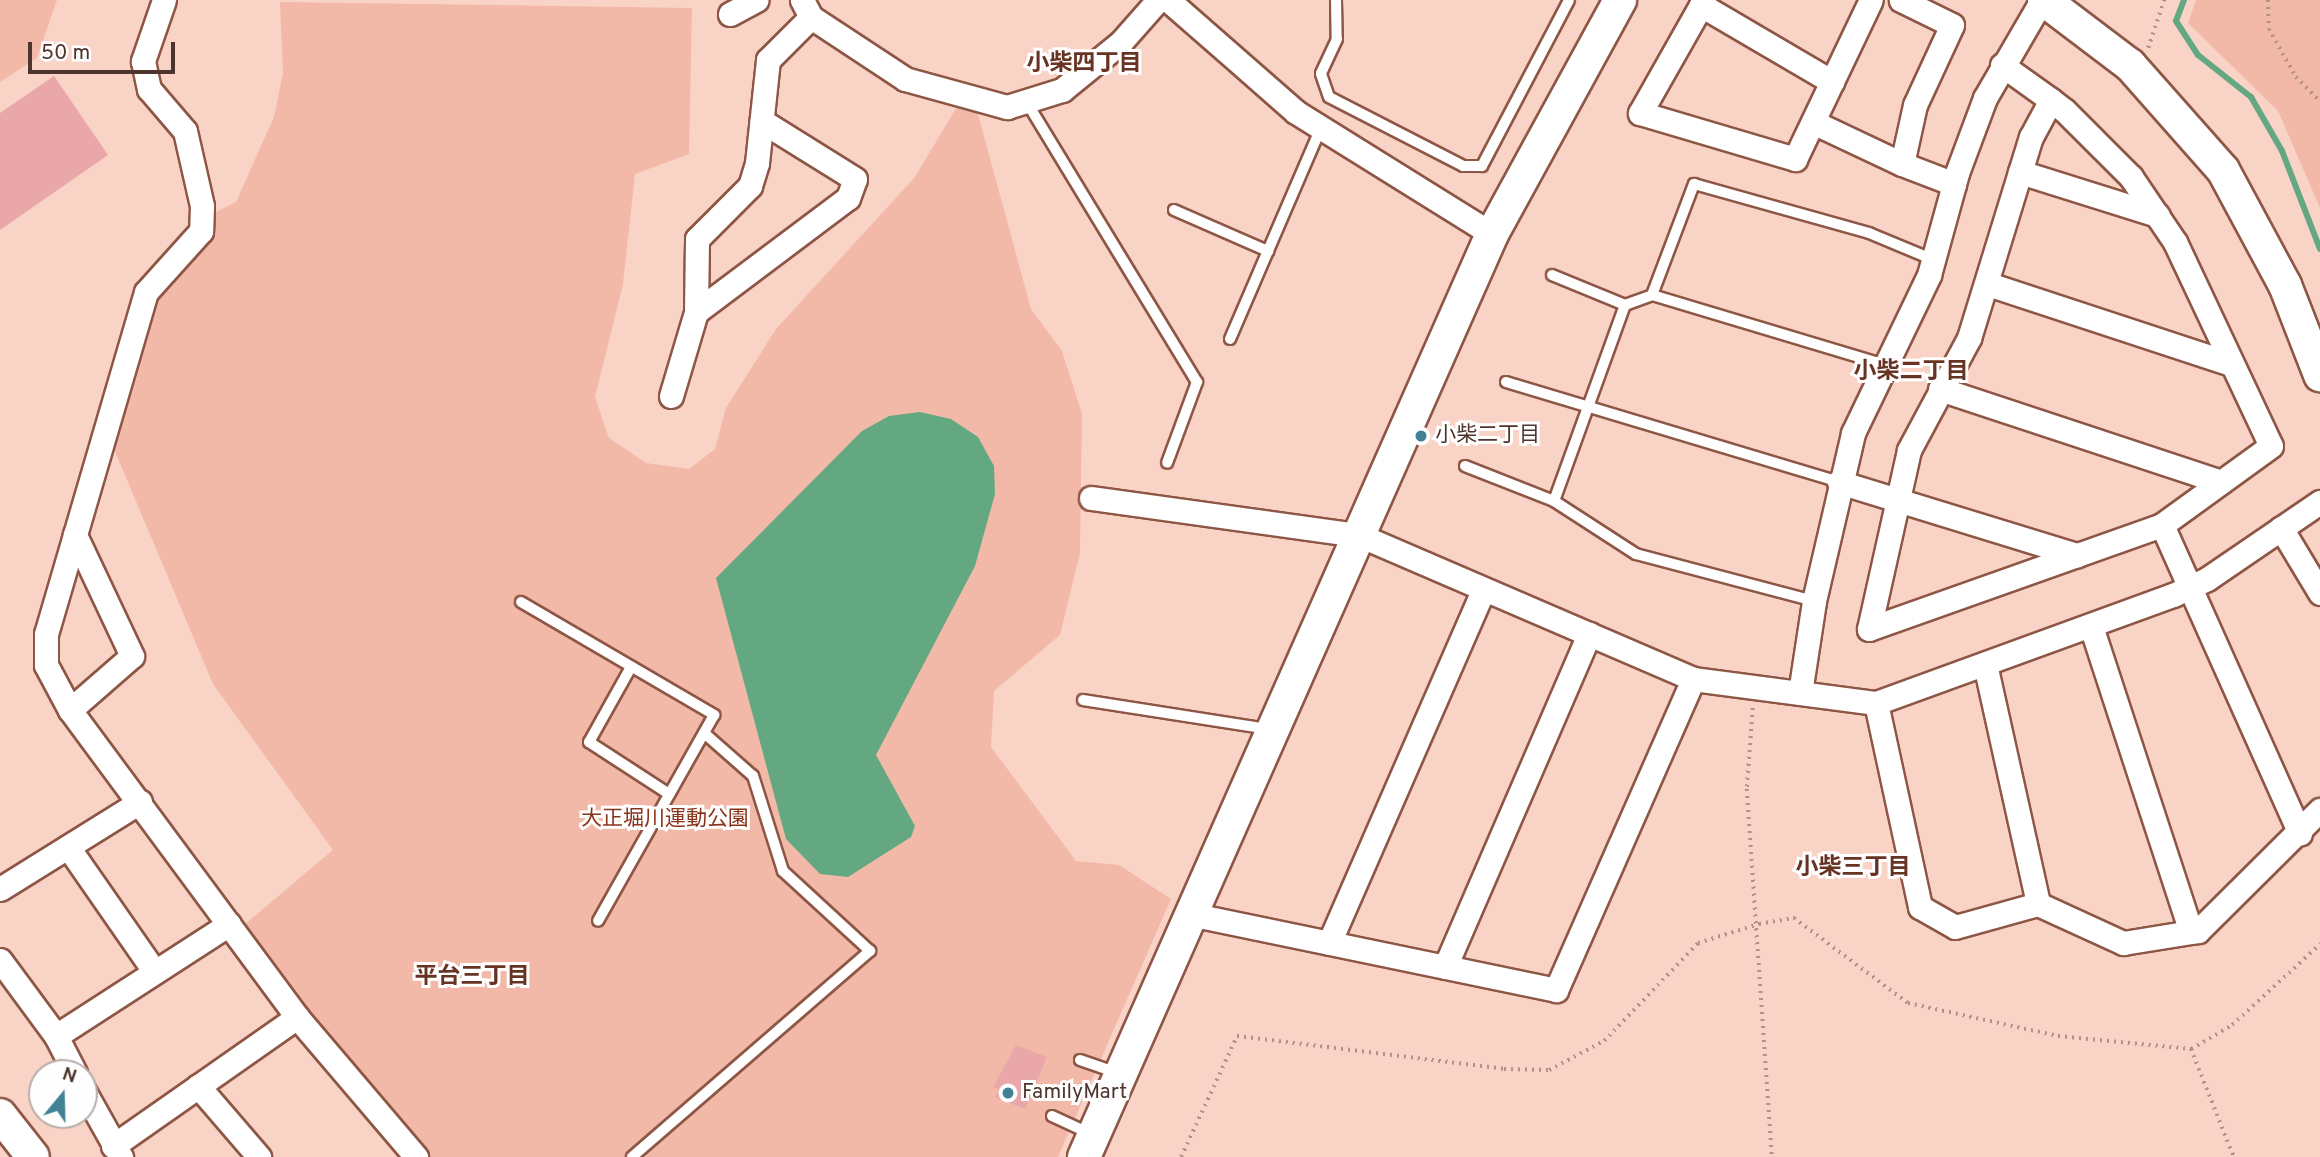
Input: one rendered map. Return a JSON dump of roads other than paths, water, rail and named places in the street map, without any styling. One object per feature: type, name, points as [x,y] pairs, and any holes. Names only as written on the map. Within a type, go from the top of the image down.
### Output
[{"type":"street","points":[[164,0],[143,61],[149,89],[185,131],[202,206],[201,231],[146,292],[44,646],[46,665],[70,710],[297,1017],[416,1157]]},
{"type":"street","points":[[730,15],[756,0]]},
{"type":"street","points":[[671,396],[696,312],[697,239],[750,186],[762,121],[768,60],[807,9],[905,79],[1007,107],[1062,90],[1168,0],[1249,75],[1321,128],[1492,234]]},
{"type":"street","points":[[1088,1146],[1492,234],[1620,0]]},
{"type":"street","points":[[1832,82],[1702,2],[1640,113],[1795,159],[1813,122],[1871,0]]},
{"type":"street","points":[[1902,0],[1952,25],[1915,105],[1902,164]]},
{"type":"street","points":[[1800,693],[1814,601],[1839,482],[1861,411],[1917,307],[1934,260],[1954,184],[2002,65],[2043,0],[2140,75],[2223,170],[2285,285],[2320,374]]},
{"type":"street","points":[[2002,65],[2051,100],[2101,143],[2157,215],[2271,446],[2162,525],[1869,629],[1896,496],[1909,450],[1969,338],[1988,284],[2020,172],[2051,100]]},
{"type":"street","points":[[696,312],[848,198],[852,188],[855,178],[762,121]]},
{"type":"street","points":[[1813,122],[1902,164],[1954,184]]},
{"type":"street","points":[[2020,172],[2157,215]]},
{"type":"street","points":[[1988,284],[2231,364]]},
{"type":"street","points":[[1940,389],[2221,482]]},
{"type":"street","points":[[1839,482],[1896,496],[2077,555]]},
{"type":"street","points":[[1091,498],[1359,535],[1693,679],[1875,703],[2091,626],[2190,587],[2320,502]]},
{"type":"street","points":[[2162,525],[2300,834]]},
{"type":"street","points":[[2281,528],[2320,593]]},
{"type":"street","points":[[70,710],[132,656],[75,535]]},
{"type":"street","points":[[1329,943],[1484,589]]},
{"type":"street","points":[[2091,626],[2191,932]]},
{"type":"street","points":[[1445,967],[1589,634]]},
{"type":"street","points":[[1985,664],[2038,904]]},
{"type":"street","points":[[1190,914],[1556,990],[1693,679]]},
{"type":"street","points":[[1875,703],[1920,907],[1964,928],[2038,904],[2123,943],[2191,932],[2300,834],[2320,810]]},
{"type":"street","points":[[0,889],[140,802]]},
{"type":"street","points":[[68,847],[155,972]]},
{"type":"street","points":[[56,1035],[229,924]]},
{"type":"street","points":[[0,960],[56,1035],[68,1059]]},
{"type":"street","points":[[98,1117],[117,1152],[198,1086],[297,1017]]},
{"type":"street","points":[[198,1086],[259,1157]]},
{"type":"street","points":[[0,1115],[33,1157]]},
{"type":"lane","points":[[1336,0],[1337,39],[1321,74],[1329,97],[1472,166],[1482,166],[1569,0]]},
{"type":"lane","points":[[1026,102],[1197,382],[1167,463]]},
{"type":"lane","points":[[1230,340],[1321,128]]},
{"type":"lane","points":[[1652,295],[1694,184],[1869,233],[1934,260]]},
{"type":"lane","points":[[1174,210],[1268,251]]},
{"type":"lane","points":[[1552,275],[1625,306],[1652,295],[1885,365]]},
{"type":"lane","points":[[1554,501],[1625,306]]},
{"type":"lane","points":[[1506,382],[1587,410],[1839,482]]},
{"type":"lane","points":[[1465,467],[1554,501],[1636,554],[1814,601]]},
{"type":"lane","points":[[521,602],[714,715],[598,920]]},
{"type":"lane","points":[[631,667],[589,742],[669,794]]},
{"type":"lane","points":[[1083,700],[1272,730]]},
{"type":"lane","points":[[632,1157],[870,951],[783,872],[753,776],[704,733]]},
{"type":"lane","points":[[1080,1060],[1120,1074]]},
{"type":"lane","points":[[1052,1116],[1088,1146]]},
{"type":"waterway","points":[[2184,0],[2176,21],[2198,55],[2251,97],[2282,151],[2320,249]]},
{"type":"place","name":"小柴二丁目","points":[[1421,436]]},
{"type":"place","name":"FamilyMart","points":[[1008,1093]]},
{"type":"district","name":"小柴四丁目","points":[[1084,65]]},
{"type":"district","name":"小柴二丁目","points":[[1911,373]]},
{"type":"district","name":"小柴三丁目","points":[[1853,869]]},
{"type":"district","name":"平台三丁目","points":[[472,978]]},
{"type":"park label","name":"大正堀川運動公園","points":[[665,820]]}]
